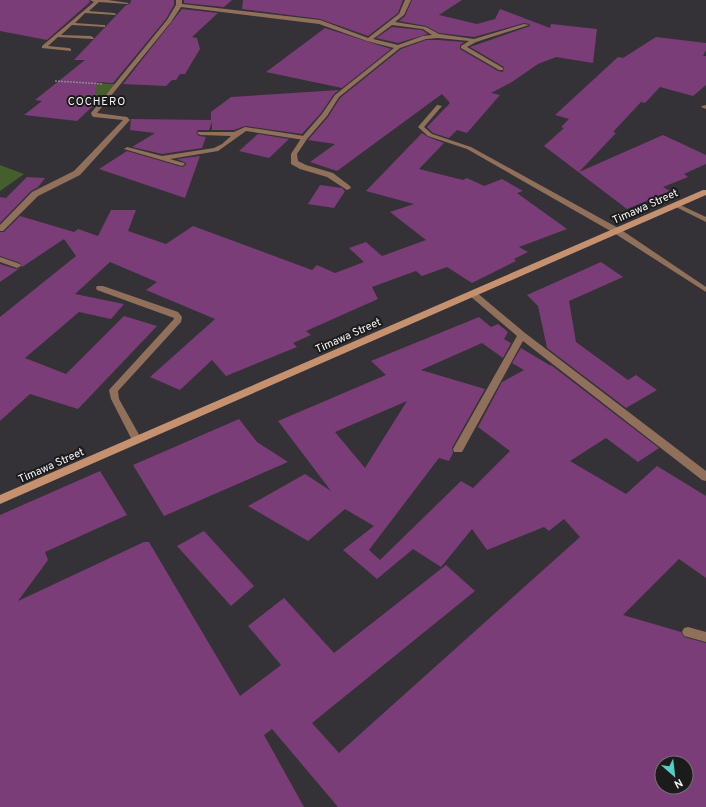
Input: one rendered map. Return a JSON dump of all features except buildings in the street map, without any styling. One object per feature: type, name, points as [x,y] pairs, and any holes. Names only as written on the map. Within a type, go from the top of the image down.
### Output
[{"type":"street","points":[[370,40],[401,15],[408,0]]},
{"type":"street","points":[[0,229],[35,194],[78,174],[127,120],[125,118],[94,114],[169,21],[179,3],[320,22],[370,40],[398,47]]},
{"type":"street","points":[[391,23],[424,28],[438,36]]},
{"type":"street","points":[[501,69],[463,47],[474,41],[526,25]]},
{"type":"street","points":[[347,188],[330,175],[303,167],[294,162],[294,154],[304,138],[325,114],[337,96],[398,47],[425,37],[438,36],[469,39],[474,41]]},
{"type":"street","name":"Timawa Street","points":[[0,500],[617,231],[705,195]]},
{"type":"street","points":[[473,294],[522,335],[706,476]]},
{"type":"street","points":[[458,449],[522,335]]},
{"type":"lane","points":[[91,0],[128,3]]},
{"type":"lane","points":[[69,50],[45,48],[97,1]]},
{"type":"lane","points":[[86,12],[114,14]]},
{"type":"lane","points":[[73,24],[103,26]]},
{"type":"lane","points":[[59,36],[90,38]]},
{"type":"lane","points":[[439,106],[422,127],[424,131],[430,135],[469,148],[617,231],[706,290]]},
{"type":"lane","points":[[163,158],[223,148],[237,134],[245,129],[304,138]]},
{"type":"lane","points":[[200,133],[237,134]]},
{"type":"lane","points":[[127,150],[182,164]]},
{"type":"lane","points":[[676,206],[706,220]]},
{"type":"lane","points":[[698,215],[706,212]]},
{"type":"lane","points":[[0,259],[17,266]]},
{"type":"lane","points":[[100,288],[178,316],[178,320],[114,390],[115,398],[137,440]]},
{"type":"lane","points":[[688,632],[706,637]]},
{"type":"path","points":[[55,81],[117,84]]},
{"type":"green space","points":[[94,83],[115,84],[101,100],[81,99]]},
{"type":"green space","points":[[0,165],[24,174],[0,191]]},
{"type":"district","name":"COCHERO","points":[[97,101]]}]
